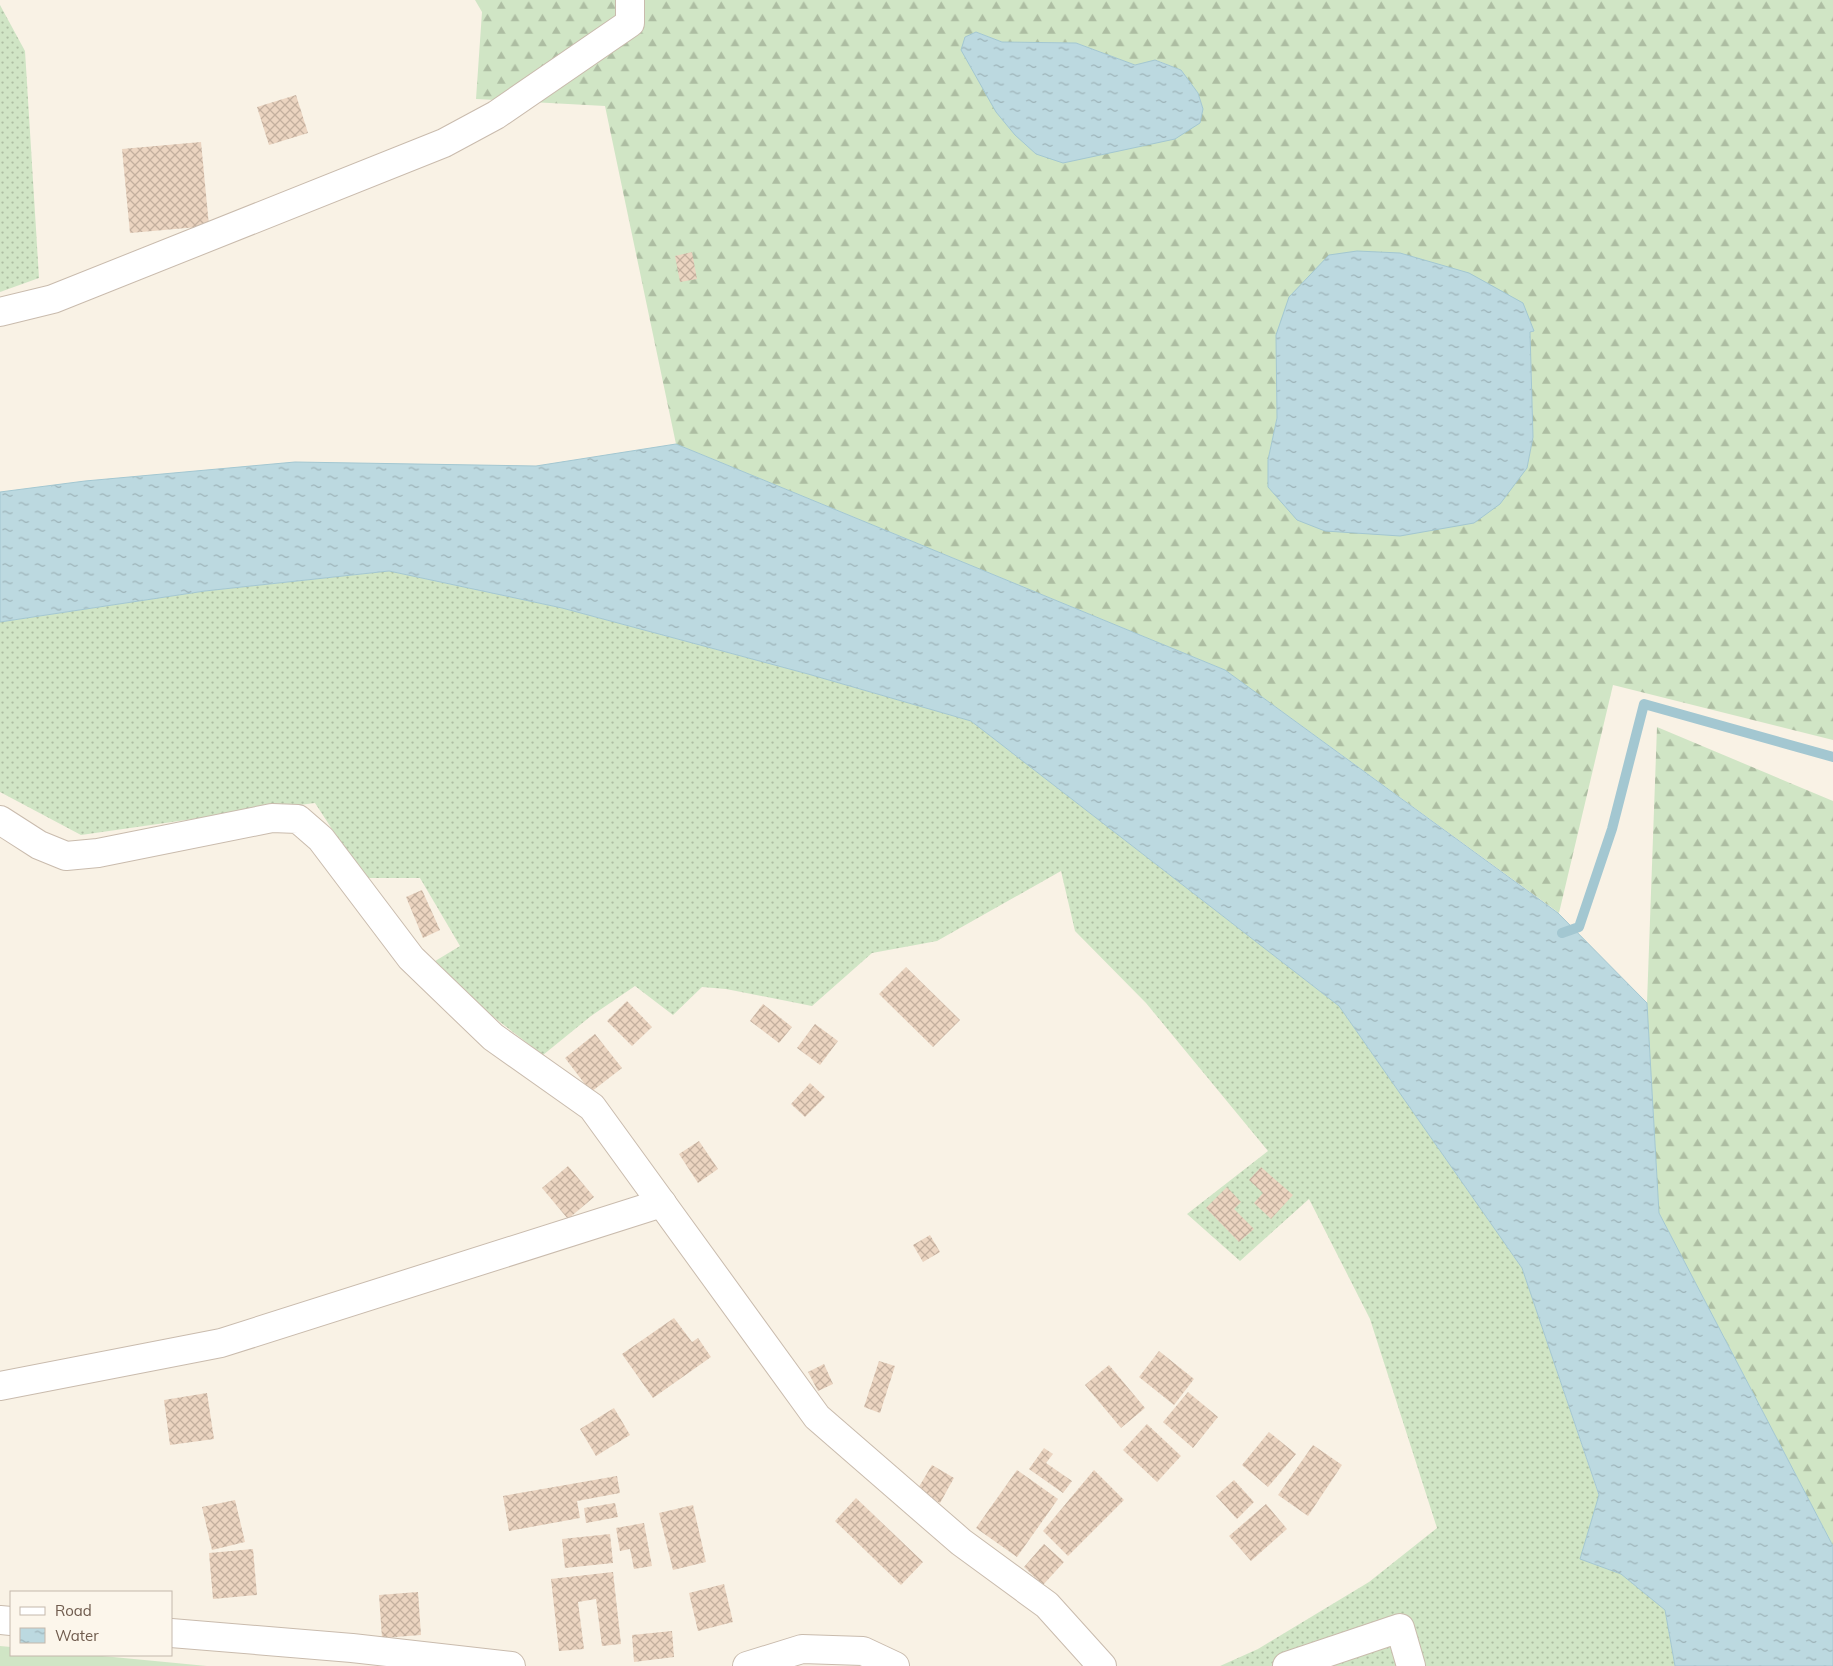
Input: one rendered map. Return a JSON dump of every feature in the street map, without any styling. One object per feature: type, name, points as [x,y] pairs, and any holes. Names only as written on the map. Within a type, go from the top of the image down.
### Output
[{"type":"street","points":[[0,312],[53,299],[444,143],[496,115],[630,23],[630,0]]},
{"type":"street","points":[[0,820],[38,845],[66,856],[98,853],[272,818],[298,819],[321,839],[410,958],[493,1037],[592,1107],[817,1417],[961,1542],[1048,1605],[1102,1666]]},
{"type":"street","points":[[0,1386],[221,1343],[662,1203]]},
{"type":"street","points":[[1287,1666],[1400,1628],[1410,1666]]},
{"type":"street","points":[[172,1633],[352,1648],[512,1666]]},
{"type":"street","points":[[747,1666],[802,1649],[863,1651],[895,1666]]},
{"type":"green space","points":[[475,0],[1833,0],[1833,740],[1613,685],[1559,913],[1225,670],[676,444],[605,106],[476,99],[482,12]],"holes":[[[976,32],[1002,42],[1076,43],[1135,65],[1156,60],[1181,70],[1198,93],[1203,109],[965,37]],[[1533,331],[1530,332],[1533,437],[1527,468],[1268,460],[1277,418],[1276,335]]]},
{"type":"green space","points":[[0,5],[25,51],[39,278],[0,292]]},
{"type":"green space","points":[[389,571],[562,608],[808,674],[971,721],[1339,1006],[1522,1268],[1599,1496],[1580,1559],[1621,1574],[1665,1610],[1675,1666],[1220,1666],[1258,1649],[1369,1582],[1437,1528],[1370,1319],[1309,1199],[1240,1261],[1187,1214],[1268,1151],[1146,1003],[1075,931],[1061,871],[937,941],[872,953],[812,1006],[726,989],[702,987],[673,1015],[635,986],[591,1016],[543,1055],[427,966],[460,946],[420,878],[364,878],[315,803],[81,835],[0,792],[0,622],[205,591]]},
{"type":"green space","points":[[1657,727],[1833,801],[1833,1546],[1659,1213],[1647,1003]]},
{"type":"green space","points":[[0,1646],[10,1647],[10,1656],[102,1656],[207,1666],[0,1666]]},
{"type":"water","points":[[976,32],[1002,42],[1076,43],[1135,65],[1155,60],[1181,70],[1198,93],[1203,109],[1200,123],[1175,139],[1063,163],[1036,154],[1015,135],[996,112],[961,50],[965,37]]},
{"type":"water","points":[[1357,251],[1400,253],[1469,273],[1523,303],[1534,331],[1530,332],[1533,437],[1527,468],[1500,504],[1474,523],[1400,536],[1325,531],[1297,520],[1268,487],[1268,460],[1277,418],[1276,335],[1289,297],[1329,255]]},
{"type":"water","points":[[676,444],[1225,670],[1558,913],[1647,1003],[1659,1213],[1833,1546],[1833,1666],[1675,1666],[1665,1610],[1621,1574],[1580,1559],[1599,1495],[1522,1268],[1339,1006],[971,721],[808,674],[562,608],[389,571],[205,591],[0,622],[0,492],[85,481],[295,462],[536,466]]},
{"type":"building","points":[[296,95],[308,133],[269,145],[257,107]]},
{"type":"building","points":[[201,142],[209,226],[130,233],[122,149]]},
{"type":"building","points":[[692,252],[697,279],[680,282],[675,256]]},
{"type":"building","points":[[422,890],[440,930],[423,938],[406,897]]},
{"type":"building","points":[[906,967],[960,1020],[933,1047],[879,994]]},
{"type":"building","points":[[627,1001],[652,1027],[632,1046],[607,1021]]},
{"type":"building","points":[[763,1004],[792,1027],[779,1043],[750,1021]]},
{"type":"building","points":[[815,1024],[838,1041],[820,1065],[797,1048]]},
{"type":"building","points":[[595,1034],[622,1068],[591,1092],[565,1058]]},
{"type":"building","points":[[810,1083],[825,1097],[805,1117],[791,1104]]},
{"type":"building","points":[[699,1141],[718,1169],[698,1183],[679,1154]]},
{"type":"building","points":[[568,1166],[594,1197],[568,1219],[542,1188]]},
{"type":"building","points":[[1261,1167],[1293,1195],[1271,1219],[1254,1203],[1263,1193],[1249,1180]]},
{"type":"building","points":[[1227,1187],[1241,1202],[1234,1209],[1254,1229],[1239,1242],[1206,1208]]},
{"type":"building","points":[[930,1235],[940,1252],[923,1262],[913,1245]]},
{"type":"building","points":[[674,1318],[692,1342],[698,1338],[711,1357],[653,1398],[622,1354]]},
{"type":"building","points":[[1159,1351],[1194,1379],[1174,1405],[1139,1377]]},
{"type":"building","points":[[879,1361],[895,1366],[880,1413],[864,1407]]},
{"type":"building","points":[[824,1364],[833,1384],[818,1391],[808,1372]]},
{"type":"building","points":[[1109,1365],[1145,1408],[1121,1428],[1085,1385]]},
{"type":"building","points":[[1188,1392],[1218,1417],[1193,1448],[1163,1422]]},
{"type":"building","points":[[207,1393],[214,1439],[170,1445],[164,1400]]},
{"type":"building","points":[[614,1408],[630,1435],[596,1456],[580,1429]]},
{"type":"building","points":[[1147,1424],[1181,1456],[1157,1482],[1123,1450]]},
{"type":"building","points":[[1269,1432],[1296,1454],[1268,1487],[1242,1465]]},
{"type":"building","points":[[1313,1445],[1342,1465],[1308,1516],[1278,1495]]},
{"type":"building","points":[[1044,1448],[1053,1454],[1046,1463],[1072,1481],[1063,1493],[1029,1469]]},
{"type":"building","points":[[932,1465],[954,1478],[940,1503],[917,1490]]},
{"type":"building","points":[[1017,1470],[1058,1499],[1017,1557],[976,1528]]},
{"type":"building","points":[[1094,1470],[1124,1500],[1068,1556],[1043,1531]]},
{"type":"building","points":[[617,1476],[620,1493],[577,1501],[580,1518],[509,1531],[503,1496]]},
{"type":"building","points":[[1234,1480],[1254,1502],[1237,1519],[1216,1496]]},
{"type":"building","points":[[856,1498],[923,1562],[901,1585],[835,1521]]},
{"type":"building","points":[[235,1500],[245,1542],[212,1550],[202,1507]]},
{"type":"building","points":[[615,1503],[618,1517],[586,1523],[584,1508]]},
{"type":"building","points":[[1266,1504],[1287,1529],[1251,1561],[1229,1536]]},
{"type":"building","points":[[693,1505],[706,1562],[673,1570],[659,1513]]},
{"type":"building","points":[[644,1523],[652,1566],[634,1569],[630,1549],[620,1551],[616,1528]]},
{"type":"building","points":[[610,1534],[613,1563],[565,1568],[562,1539]]},
{"type":"building","points":[[1044,1544],[1064,1562],[1043,1585],[1024,1567]]},
{"type":"building","points":[[253,1549],[257,1595],[213,1599],[209,1553]]},
{"type":"building","points":[[613,1572],[621,1644],[602,1646],[596,1599],[578,1602],[584,1649],[559,1651],[551,1579]]},
{"type":"building","points":[[724,1584],[733,1622],[698,1631],[689,1593]]},
{"type":"building","points":[[418,1592],[421,1635],[382,1638],[379,1595]]},
{"type":"building","points":[[672,1631],[674,1657],[634,1662],[632,1635]]},
{"type":"waterway","points":[[1562,933],[1579,927],[1612,829],[1644,704],[1833,757]]}]
